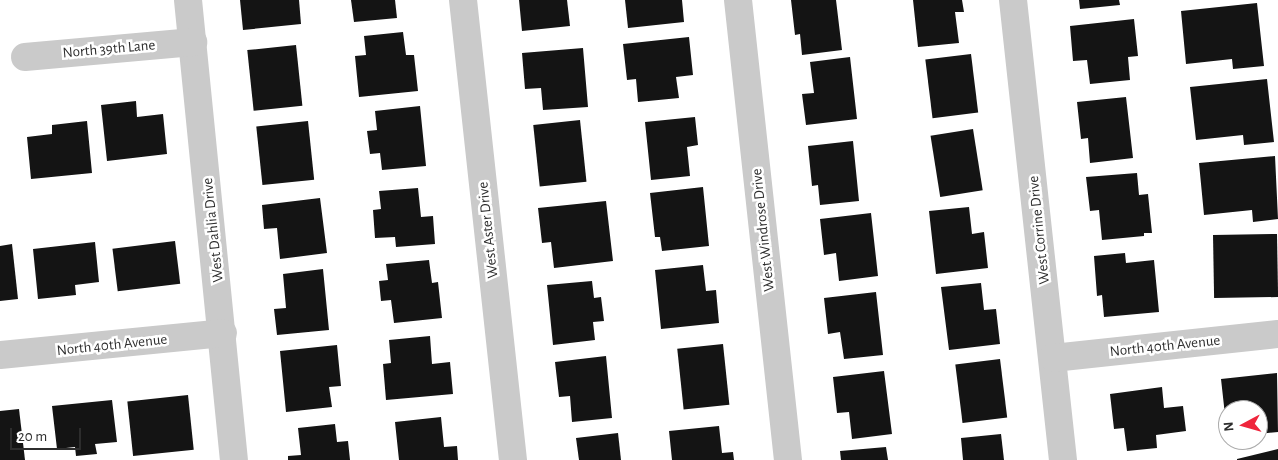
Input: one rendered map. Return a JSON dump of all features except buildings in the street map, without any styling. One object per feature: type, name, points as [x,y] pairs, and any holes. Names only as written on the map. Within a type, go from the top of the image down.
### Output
[{"type":"street","name":"West Dahlia Drive","points":[[188,0],[223,334],[234,460]]},
{"type":"street","name":"West Aster Drive","points":[[463,0],[513,460]]},
{"type":"street","name":"West Windrose Drive","points":[[738,0],[788,460]]},
{"type":"street","name":"West Corrine Drive","points":[[1013,0],[1063,460]]},
{"type":"street","name":"North 39th Lane","points":[[25,57],[193,42]]},
{"type":"street","name":"North 40th Avenue","points":[[0,355],[223,334]]},
{"type":"street","name":"North 40th Avenue","points":[[1052,358],[1278,334]]}]
